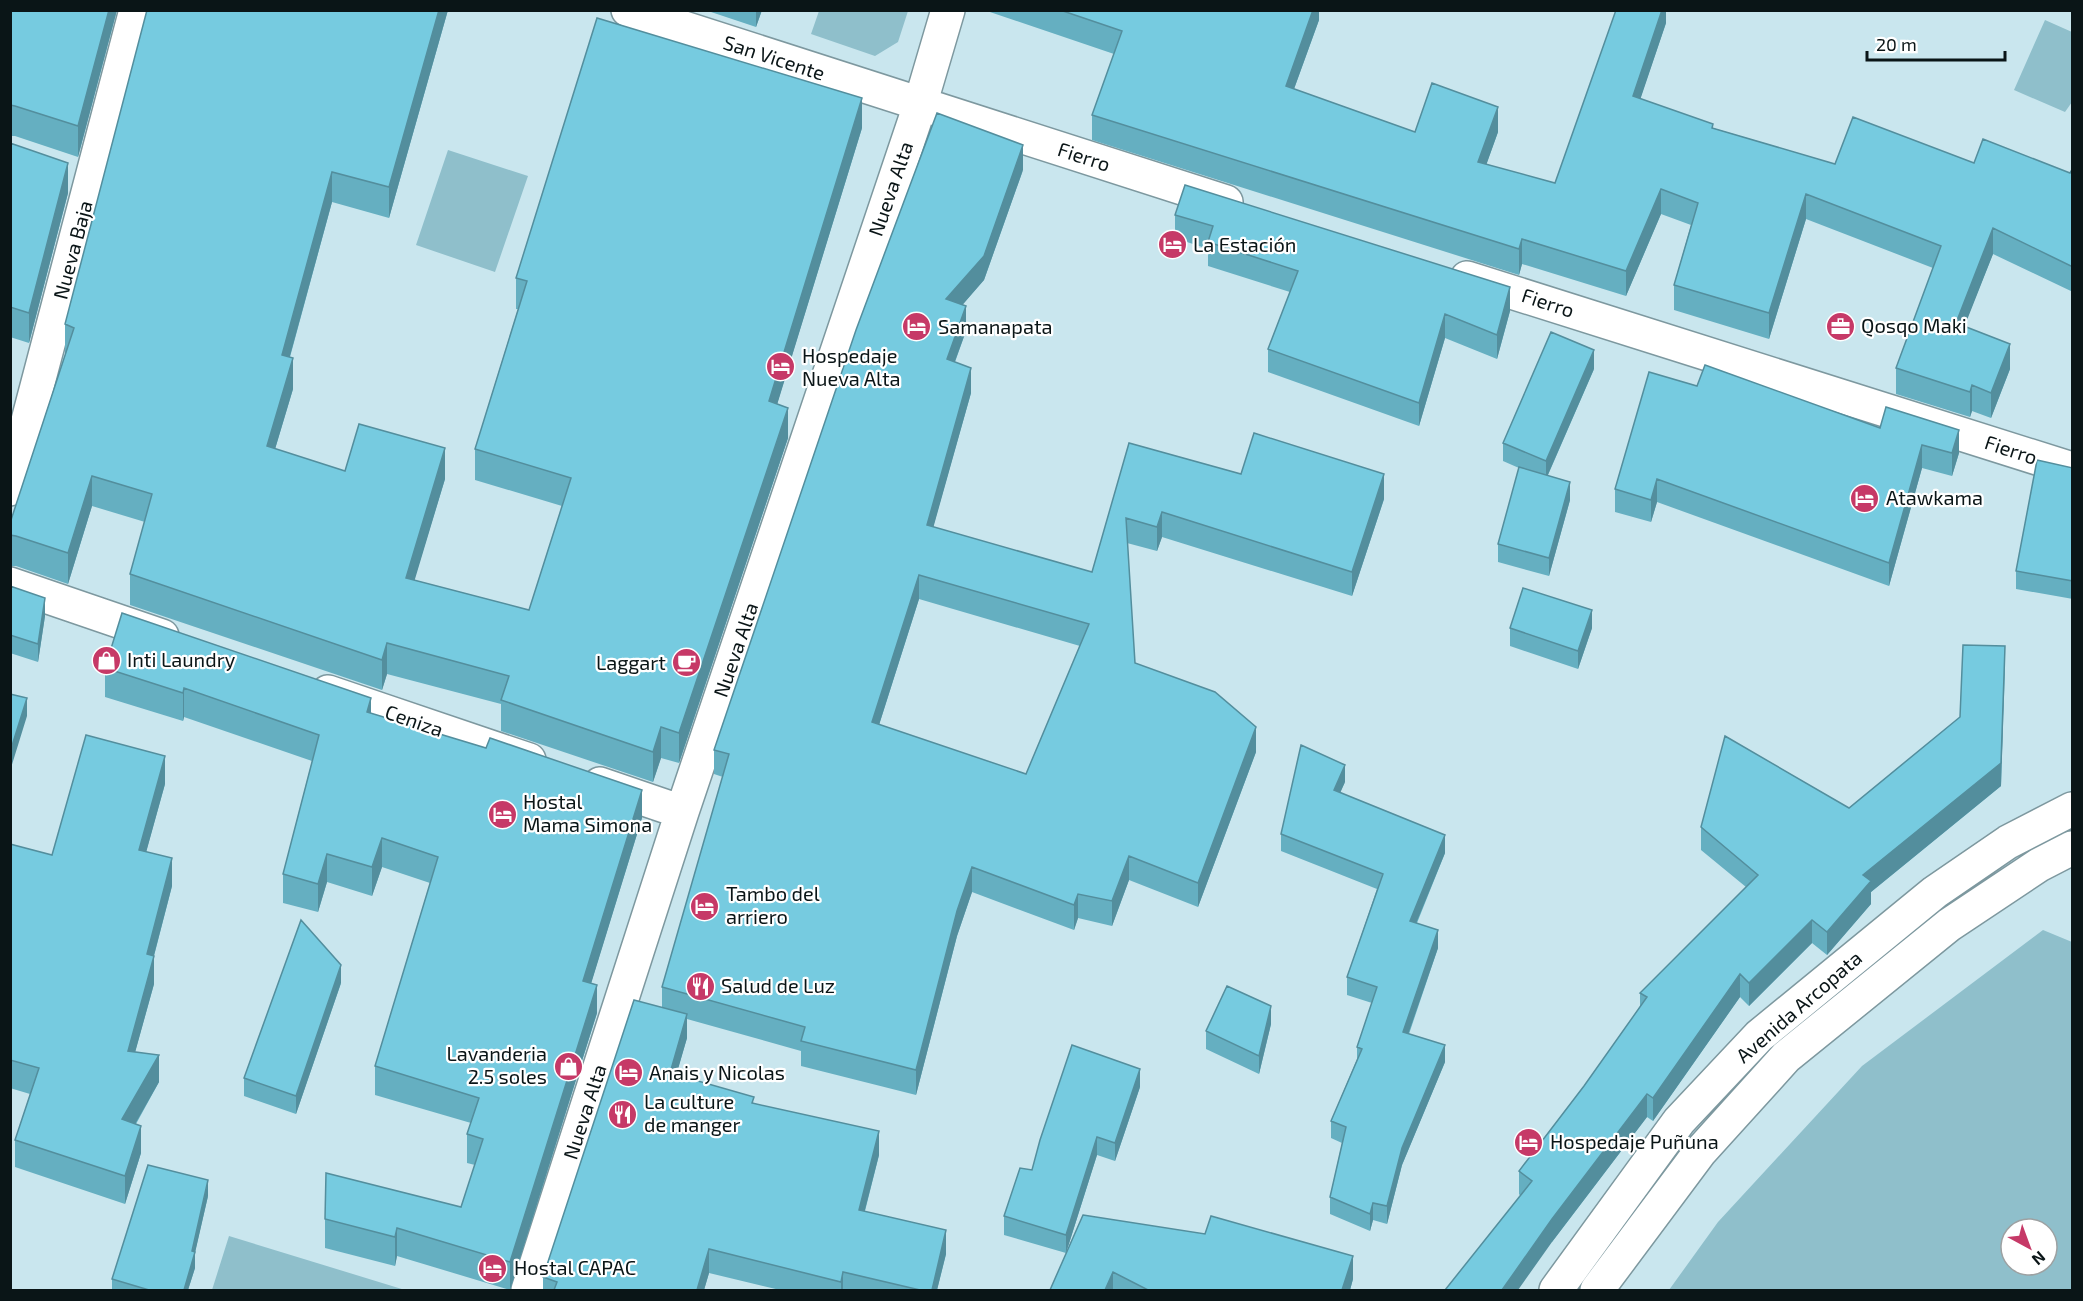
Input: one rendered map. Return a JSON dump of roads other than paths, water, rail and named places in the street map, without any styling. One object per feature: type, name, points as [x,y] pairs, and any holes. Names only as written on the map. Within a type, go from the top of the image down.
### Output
[{"type":"street","name":"Nueva Baja","points":[[10,489],[76,176],[136,10]]},
{"type":"street","name":"San Vicente","points":[[628,10],[920,105]]},
{"type":"street","name":"Nueva Alta","points":[[528,1290],[682,812],[920,105],[948,10]]},
{"type":"street","name":"Fierro","points":[[920,105],[1251,210]]},
{"type":"street","name":"Fierro","points":[[1433,267],[2073,469]]},
{"type":"street","points":[[10,584],[189,645]]},
{"type":"street","name":"Ceniza","points":[[301,683],[682,812]]},
{"type":"street","name":"Avenida Arcopata","points":[[1556,1290],[1679,1121],[1759,1036],[1935,892],[2008,842],[2073,809]]},
{"type":"street","name":"Avenida Arcopata","points":[[1598,1290],[1700,1152],[1785,1057],[1949,925],[2039,865],[2073,848]]},
{"type":"place","name":"La Estación","points":[[1172,245]]},
{"type":"place","name":"Qosqo Maki","points":[[1840,326]]},
{"type":"place","name":"Samanapata","points":[[917,327]]},
{"type":"place","name":"Hospedaje Nueva Alta","points":[[781,367]]},
{"type":"place","name":"Atawkama","points":[[1865,498]]},
{"type":"place","name":"Inti Laundry","points":[[106,660]]},
{"type":"place","name":"Laggart","points":[[687,663]]},
{"type":"place","name":"Hostal Mama Simona","points":[[502,814]]},
{"type":"place","name":"Tambo del arriero","points":[[705,906]]},
{"type":"place","name":"Salud de Luz","points":[[700,986]]},
{"type":"place","name":"Lavanderia 2.5 soles","points":[[568,1066]]},
{"type":"place","name":"Anais y Nicolas","points":[[628,1073]]},
{"type":"place","name":"La culture de manger","points":[[623,1114]]},
{"type":"place","name":"Hospedaje Puñuna","points":[[1529,1142]]},
{"type":"place","name":"Hostal CAPAC","points":[[493,1268]]}]
